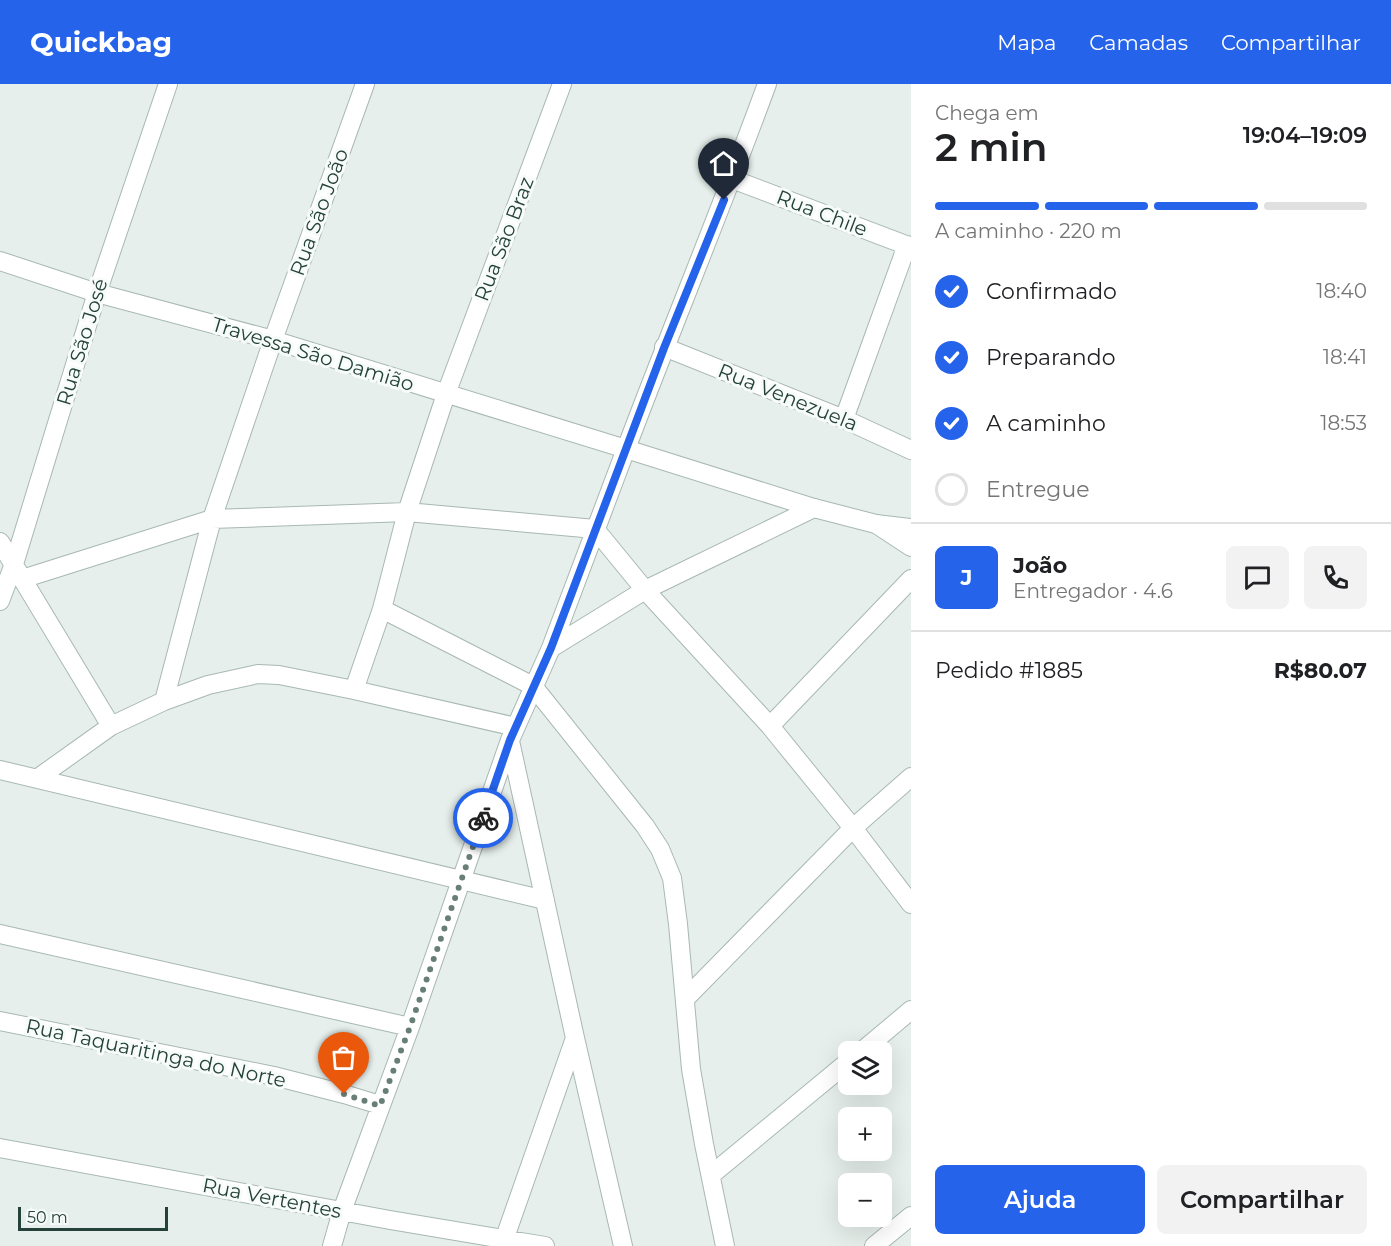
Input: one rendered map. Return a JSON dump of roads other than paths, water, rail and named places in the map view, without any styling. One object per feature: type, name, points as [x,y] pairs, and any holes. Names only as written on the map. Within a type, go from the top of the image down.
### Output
[{"type":"street","name":"Rua São José","points":[[0,601],[18,571],[97,293],[168,84]]},
{"type":"street","name":"Rua São João","points":[[164,701],[212,519],[273,340],[365,84]]},
{"type":"street","name":"Rua São Braz","points":[[354,690],[382,609],[407,512],[446,394],[562,84]]},
{"type":"street","points":[[332,1246],[342,1211],[410,1027],[513,734],[551,648],[767,84]]},
{"type":"street","name":"Rua Chile","points":[[732,179],[909,246]]},
{"type":"street","points":[[844,419],[909,246]]},
{"type":"street","name":"Travessa São Damião","points":[[0,261],[97,293],[273,340],[814,508],[876,524]]},
{"type":"street","name":"Rua Venezuela","points":[[664,348],[844,419],[911,450]]},
{"type":"street","points":[[551,648],[645,590],[814,508]]},
{"type":"street","points":[[18,571],[212,519],[407,512],[595,529],[645,590],[770,726],[911,903]]},
{"type":"street","points":[[876,524],[911,528]]},
{"type":"street","points":[[876,524],[911,547]]},
{"type":"street","points":[[0,542],[111,726]]},
{"type":"street","points":[[770,726],[911,579]]},
{"type":"street","points":[[382,609],[533,686],[645,826],[660,849],[672,878],[691,1069],[725,1246]]},
{"type":"street","points":[[38,778],[111,726],[164,701],[208,685],[258,674],[279,675],[354,690],[513,734]]},
{"type":"street","points":[[513,734],[545,900],[623,1246]]},
{"type":"street","points":[[0,770],[545,900]]},
{"type":"street","points":[[685,999],[853,828],[911,777]]},
{"type":"street","points":[[0,934],[410,1027]]},
{"type":"street","points":[[874,1041],[911,1010]]},
{"type":"street","name":"Rua Taquaritinga do Norte","points":[[0,1021],[274,1076],[380,1106]]},
{"type":"street","points":[[503,1243],[575,1038]]},
{"type":"street","points":[[711,1175],[838,1070]]},
{"type":"street","name":"Rua Vertentes","points":[[0,1148],[503,1243],[545,1246]]},
{"type":"street","points":[[874,1246],[911,1216]]}]
